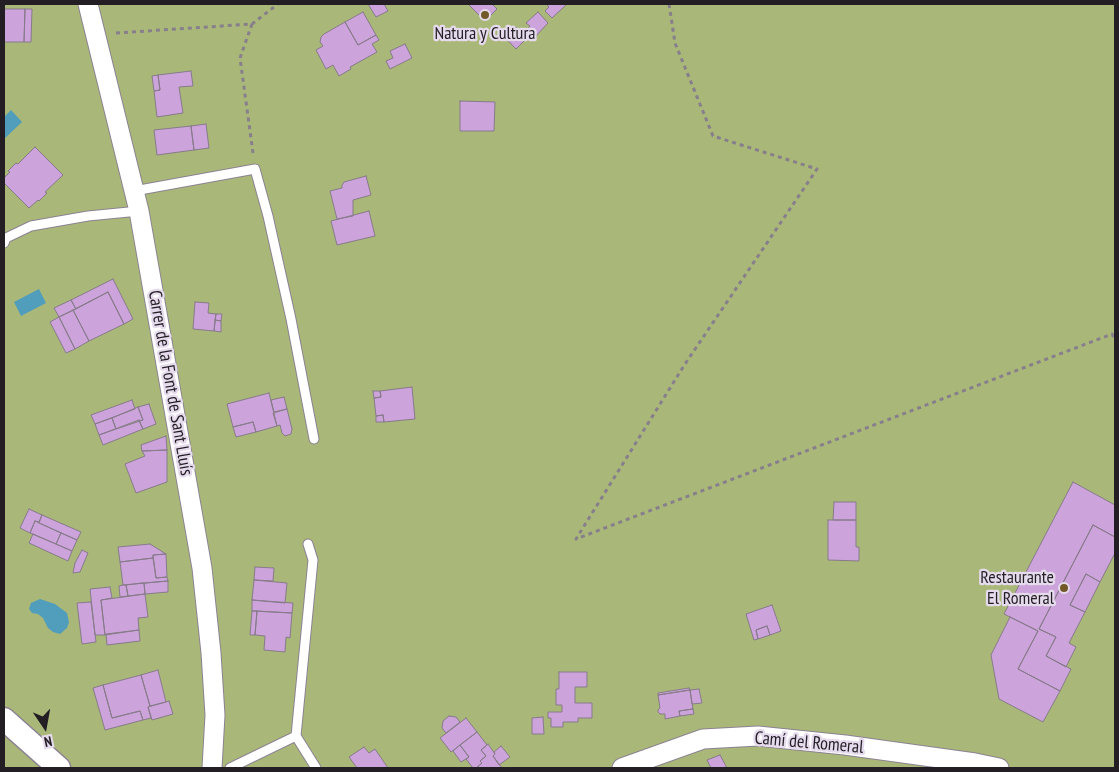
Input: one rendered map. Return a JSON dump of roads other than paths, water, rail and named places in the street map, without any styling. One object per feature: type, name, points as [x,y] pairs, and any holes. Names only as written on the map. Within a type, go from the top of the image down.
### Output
[{"type":"street","name":"Carrer de la Font de Sant Lluís","points":[[88,4],[139,211],[202,568],[212,653],[215,715],[212,768]]},
{"type":"street","points":[[4,719],[59,768]]},
{"type":"street","name":"Camí del Romeral","points":[[622,768],[702,739],[758,736],[844,745],[999,768]]},
{"type":"lane","points":[[134,191],[255,169],[268,216],[291,319],[314,439]]},
{"type":"lane","points":[[4,243],[6,238],[31,226],[88,216],[139,211]]},
{"type":"lane","points":[[308,544],[313,560],[296,736],[316,768]]},
{"type":"lane","points":[[230,768],[296,736]]},
{"type":"water","points":[[11,110],[22,122],[4,139],[4,117]]},
{"type":"water","points":[[39,289],[46,303],[21,316],[14,302]]},
{"type":"water","points":[[40,599],[55,604],[67,613],[69,622],[67,628],[60,634],[48,628],[43,618],[38,614],[32,613],[29,609],[31,603]]},
{"type":"place","name":"Natura y Cultura","points":[[485,15]]},
{"type":"place","name":"Restaurante El Romeral","points":[[1064,588]]}]
